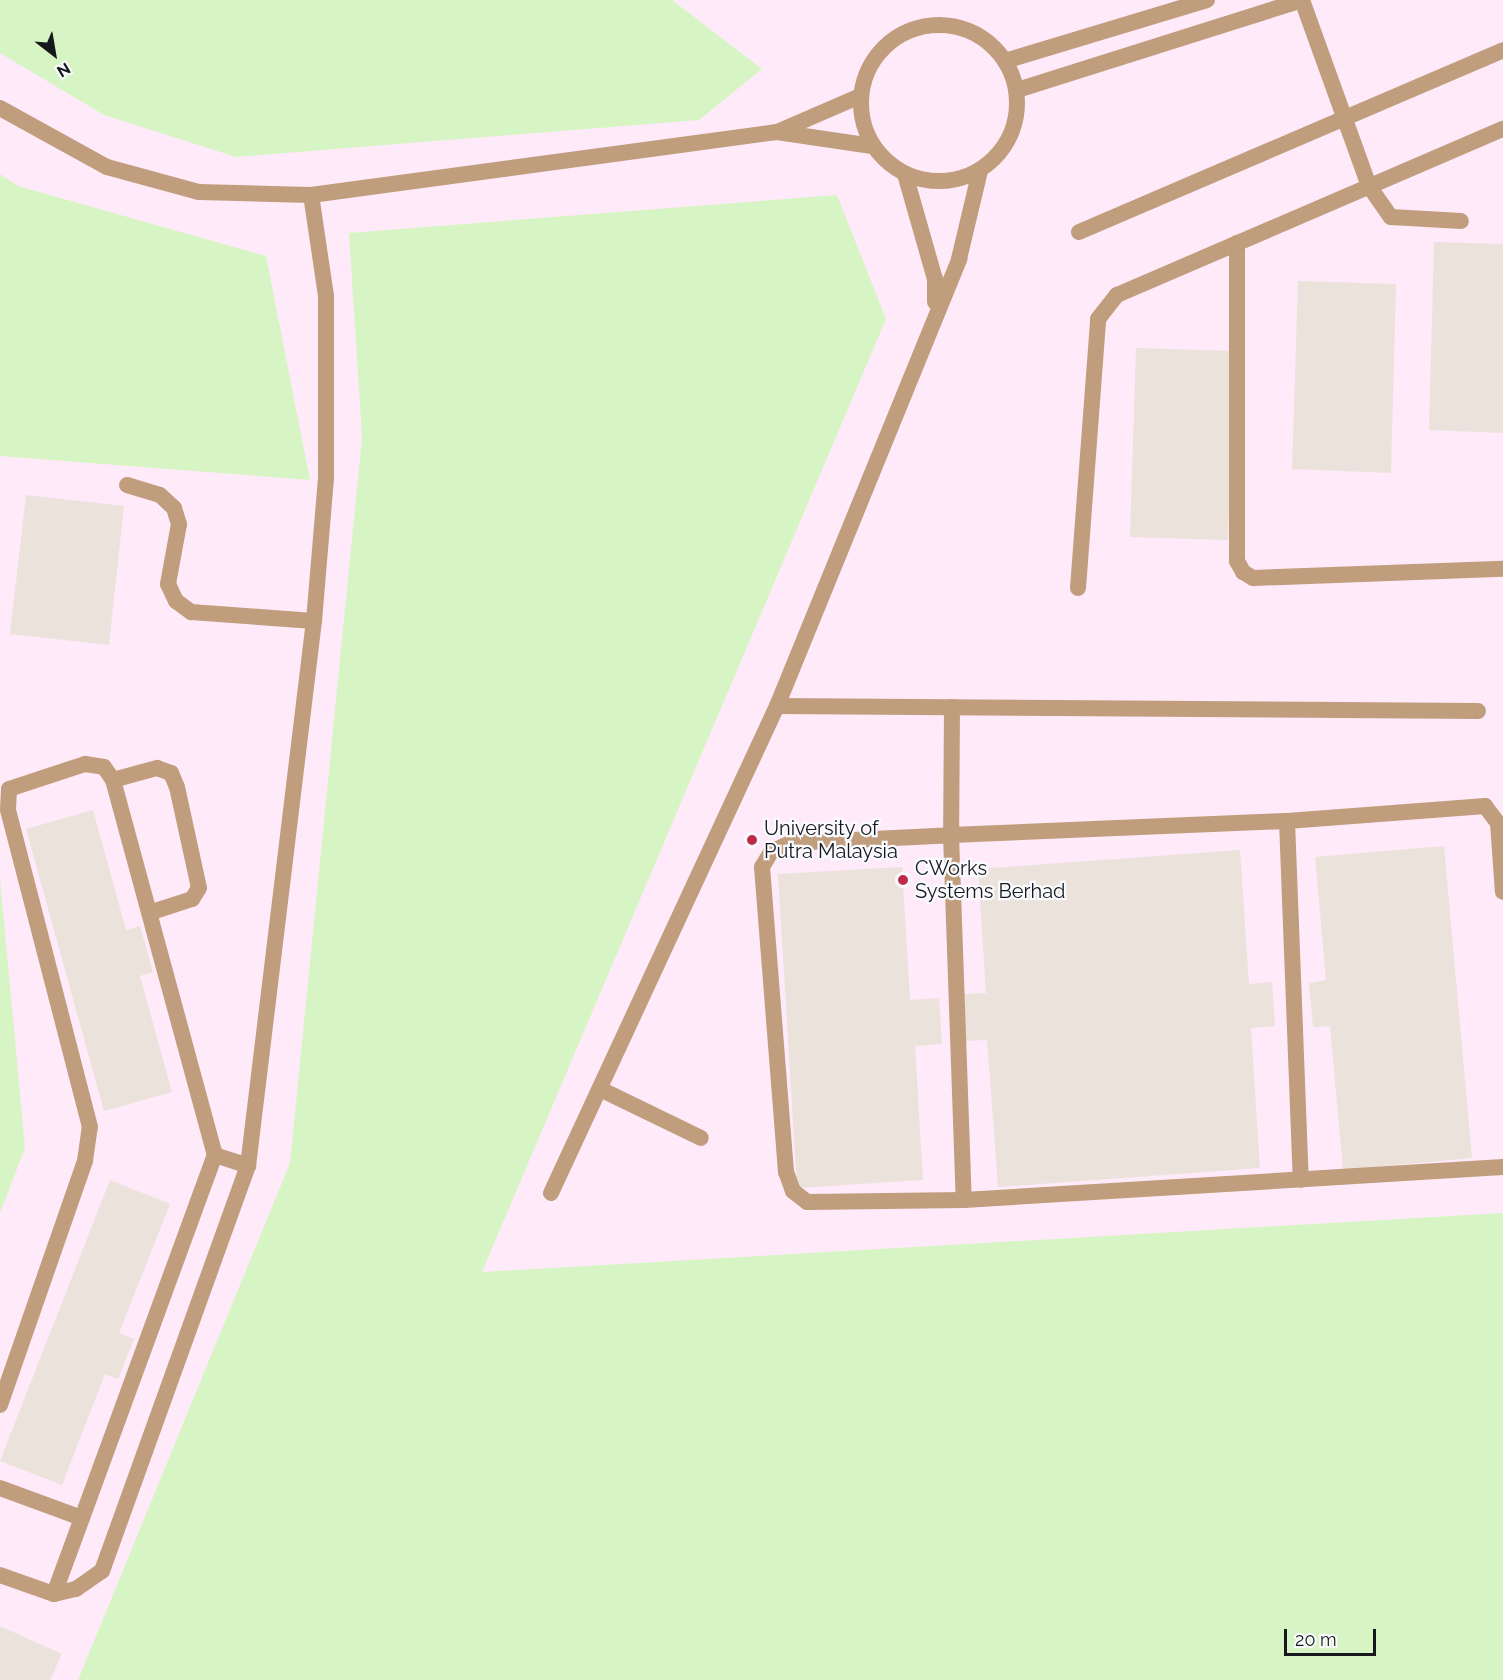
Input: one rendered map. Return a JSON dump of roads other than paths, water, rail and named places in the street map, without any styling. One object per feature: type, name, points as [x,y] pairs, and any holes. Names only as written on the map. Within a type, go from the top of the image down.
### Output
[{"type":"street","points":[[1005,61],[1207,0]]},
{"type":"street","points":[[1017,90],[1302,0],[1369,186],[1391,217],[1461,221]]},
{"type":"street","points":[[921,27],[969,30],[1005,61],[1017,90],[1014,128],[1006,144],[980,171],[943,182],[905,174],[872,146],[862,122],[860,96],[879,52],[921,27]]},
{"type":"street","points":[[1079,232],[1503,50]]},
{"type":"street","points":[[0,108],[119,170],[199,192],[311,195],[777,132],[860,96]]},
{"type":"street","points":[[1078,588],[1098,319],[1117,295],[1503,129]]},
{"type":"street","points":[[777,132],[872,146]]},
{"type":"street","points":[[551,1193],[777,706],[935,309],[960,259],[980,171]]},
{"type":"street","points":[[905,174],[935,279],[935,309]]},
{"type":"street","points":[[0,1575],[54,1594],[76,1589],[102,1571],[114,1547],[248,1166],[314,621],[326,477],[326,296],[311,195]]},
{"type":"street","points":[[1237,243],[1237,561],[1243,572],[1253,578],[1503,569]]},
{"type":"street","points":[[127,485],[160,495],[174,508],[179,524],[168,584],[176,601],[191,612],[314,621]]},
{"type":"street","points":[[777,706],[1478,711]]},
{"type":"street","points":[[952,707],[951,835],[964,1200]]},
{"type":"street","points":[[0,1405],[85,1161],[90,1127],[8,809],[9,789],[85,764],[104,767],[113,780],[215,1155],[54,1594]]},
{"type":"street","points":[[113,780],[157,768],[171,773],[177,787],[199,888],[192,899],[149,914]]},
{"type":"street","points":[[1503,892],[1498,823],[1485,806],[1287,821],[790,843],[771,852],[762,867],[786,1172],[793,1191],[807,1202],[964,1200],[1503,1167]]},
{"type":"street","points":[[1287,821],[1301,1180]]},
{"type":"street","points":[[600,1089],[701,1138]]},
{"type":"street","points":[[215,1155],[248,1166]]},
{"type":"street","points":[[0,1488],[82,1518]]},
{"type":"place","name":"University of Putra Malaysia","points":[[752,840]]},
{"type":"place","name":"CWorks Systems Berhad","points":[[903,880]]}]
